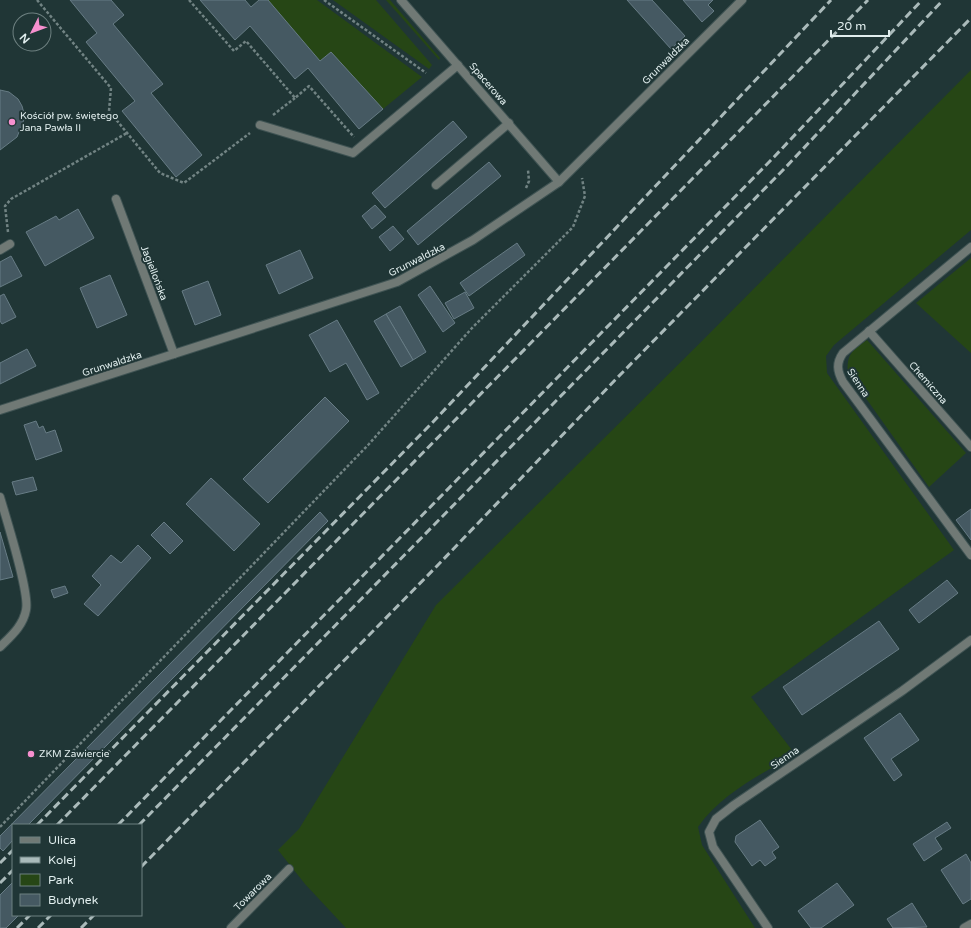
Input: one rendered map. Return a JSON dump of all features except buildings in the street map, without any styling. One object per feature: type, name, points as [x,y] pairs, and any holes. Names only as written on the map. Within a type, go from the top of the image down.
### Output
[{"type":"street","name":"Spacerowa","points":[[401,0],[559,182]]},
{"type":"street","name":"Grunwaldzka","points":[[0,410],[397,282],[474,240],[559,182],[742,0]]},
{"type":"street","points":[[260,125],[353,154],[458,65]]},
{"type":"street","points":[[436,184],[509,123]]},
{"type":"street","name":"Jagiellońska","points":[[116,199],[174,354]]},
{"type":"street","points":[[0,250],[10,244]]},
{"type":"street","name":"Sienna","points":[[971,247],[843,353],[839,359],[838,366],[840,375],[971,555]]},
{"type":"street","name":"Chemiczna","points":[[869,331],[971,447]]},
{"type":"street","points":[[0,497],[26,593],[27,605],[24,619],[17,630],[0,647]]},
{"type":"street","name":"Sienna","points":[[768,928],[713,847],[709,832],[716,819],[734,805],[902,691],[971,640]]},
{"type":"street","name":"Towarowa","points":[[231,928],[289,869]]},
{"type":"street","points":[[964,928],[971,924]]},
{"type":"path","points":[[189,0],[234,51],[246,40],[295,98]]},
{"type":"path","points":[[324,0],[430,76]]},
{"type":"path","points":[[39,1],[111,88],[109,111],[160,173],[184,183],[309,86],[356,139]]},
{"type":"path","points":[[10,244],[5,206],[10,199],[127,133]]},
{"type":"path","points":[[0,827],[369,444],[472,328],[572,227],[585,196],[579,162]]},
{"type":"path","points":[[521,192],[526,188],[529,181],[530,173],[526,165]]},
{"type":"green space","points":[[268,0],[317,0],[422,77],[383,109],[331,52],[320,61]]},
{"type":"green space","points":[[333,0],[376,0],[432,65],[429,69]]},
{"type":"green space","points":[[386,0],[390,0],[440,58],[439,60]]},
{"type":"green space","points":[[971,70],[971,230],[834,345],[826,356],[827,373],[954,550],[751,697],[795,754],[730,794],[718,804],[698,827],[702,845],[755,928],[346,928],[305,884],[278,850],[299,829],[436,605],[703,340]]},
{"type":"green space","points":[[971,258],[971,353],[916,303]]},
{"type":"green space","points":[[867,340],[966,453],[929,487],[848,373],[849,357],[854,350]]},
{"type":"railway","points":[[38,824],[431,424],[831,0]]},
{"type":"railway","points":[[58,824],[868,0]]},
{"type":"railway","points":[[119,824],[774,157],[922,0]]},
{"type":"railway","points":[[140,824],[785,168],[943,0]]},
{"type":"railway","points":[[142,866],[437,566],[618,377],[971,18]]},
{"type":"railway","points":[[0,863],[12,851]]},
{"type":"railway","points":[[0,883],[12,871]]},
{"type":"railway","points":[[17,928],[29,916]]},
{"type":"railway","points":[[38,928],[50,916]]},
{"type":"railway","points":[[81,928],[93,916]]},
{"type":"place","name":"Kościół pw. świętego Jana Pawła II","points":[[12,122]]},
{"type":"place","name":"ZKM Zawiercie","points":[[31,754]]}]
